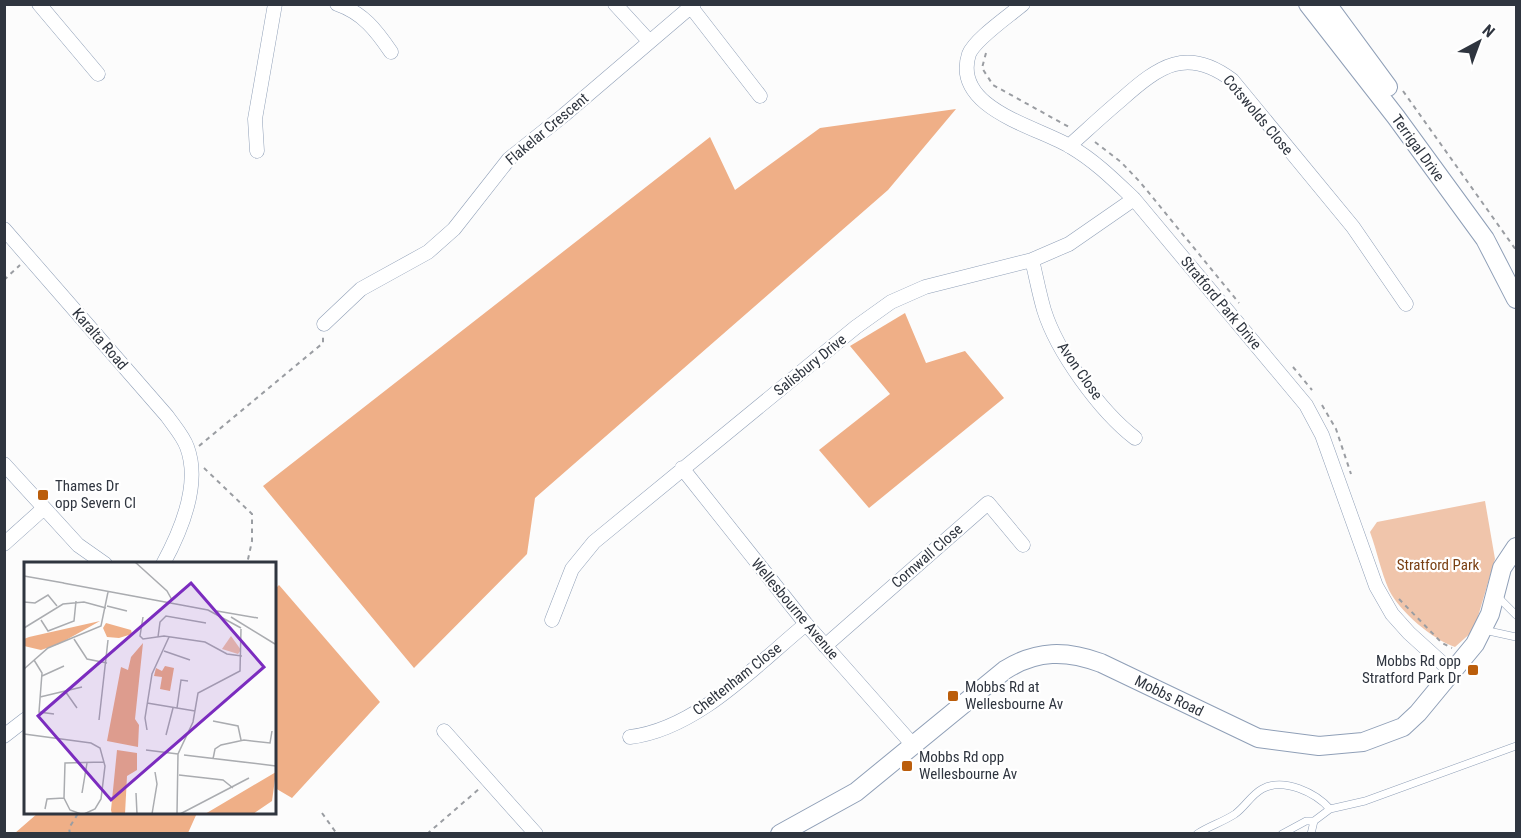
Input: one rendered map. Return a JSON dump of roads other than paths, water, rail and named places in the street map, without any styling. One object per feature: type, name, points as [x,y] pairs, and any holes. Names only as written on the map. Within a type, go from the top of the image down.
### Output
[{"type":"street","points":[[39,4],[98,74]]},
{"type":"street","points":[[257,150],[255,119],[275,4]]},
{"type":"street","points":[[338,4],[354,10],[374,27],[391,52]]},
{"type":"street","points":[[615,4],[649,40]]},
{"type":"street","name":"Stratford Park Drive","points":[[1023,4],[978,42],[970,52],[967,71],[972,86],[981,99],[1011,120],[1069,146],[1104,169],[1134,199],[1306,405],[1322,435],[1376,586],[1392,614],[1409,633],[1452,672]]},
{"type":"street","points":[[692,6],[760,96]]},
{"type":"street","name":"Flakelar Crescent","points":[[324,324],[361,289],[428,252],[454,229],[509,159],[692,6]]},
{"type":"street","name":"Terrigal Drive","points":[[1315,6],[1516,269]]},
{"type":"street","name":"Terrigal Drive","points":[[1315,6],[1485,239],[1516,299]]},
{"type":"street","name":"Cotswolds Close","points":[[1069,146],[1152,72],[1169,65],[1196,62],[1215,67],[1232,80],[1353,227],[1406,304]]},
{"type":"street","name":"Salisbury Drive","points":[[552,620],[572,569],[594,542],[856,327],[891,302],[925,287],[1032,260],[1069,244],[1134,199]]},
{"type":"street","name":"Karalta Road","points":[[4,229],[181,434],[189,454],[190,487],[186,509],[164,562]]},
{"type":"street","name":"Avon Close","points":[[1032,260],[1044,311],[1065,354],[1122,428],[1135,438]]},
{"type":"street","points":[[4,464],[78,545],[102,562]]},
{"type":"street","name":"Wellesbourne Avenue","points":[[682,468],[806,624],[913,745]]},
{"type":"street","name":"Cornwall Close","points":[[825,646],[988,502],[1023,545]]},
{"type":"street","points":[[4,544],[43,509]]},
{"type":"street","name":"Mobbs Road","points":[[780,834],[856,792],[1005,670],[1019,661],[1047,653],[1081,656],[1101,663],[1244,734],[1277,743],[1307,746],[1363,742],[1403,727],[1418,714],[1484,630],[1502,568],[1515,553]]},
{"type":"street","name":"Cheltenham Close","points":[[630,737],[646,735],[699,712],[806,624]]},
{"type":"street","points":[[4,736],[24,720]]},
{"type":"street","points":[[444,731],[536,834]]},
{"type":"lane","points":[[1495,594],[1516,615]]},
{"type":"lane","points":[[1484,630],[1516,638]]},
{"type":"lane","points":[[1282,834],[1306,821],[1314,821],[1330,809],[1356,804],[1516,746]]},
{"type":"lane","points":[[1197,834],[1232,816],[1254,795],[1270,786],[1289,786],[1308,792],[1330,809]]},
{"type":"lane","points":[[1311,834],[1314,821]]},
{"type":"place","name":"Thames Dr opp Severn Cl","points":[[43,495]]},
{"type":"place","name":"Mobbs Rd opp Stratford Park Dr","points":[[1473,670]]},
{"type":"place","name":"Mobbs Rd at Wellesbourne Av","points":[[953,696]]},
{"type":"place","name":"Mobbs Rd opp Wellesbourne Av","points":[[907,766]]},
{"type":"park label","name":"Stratford Park","points":[[1438,565]]}]
